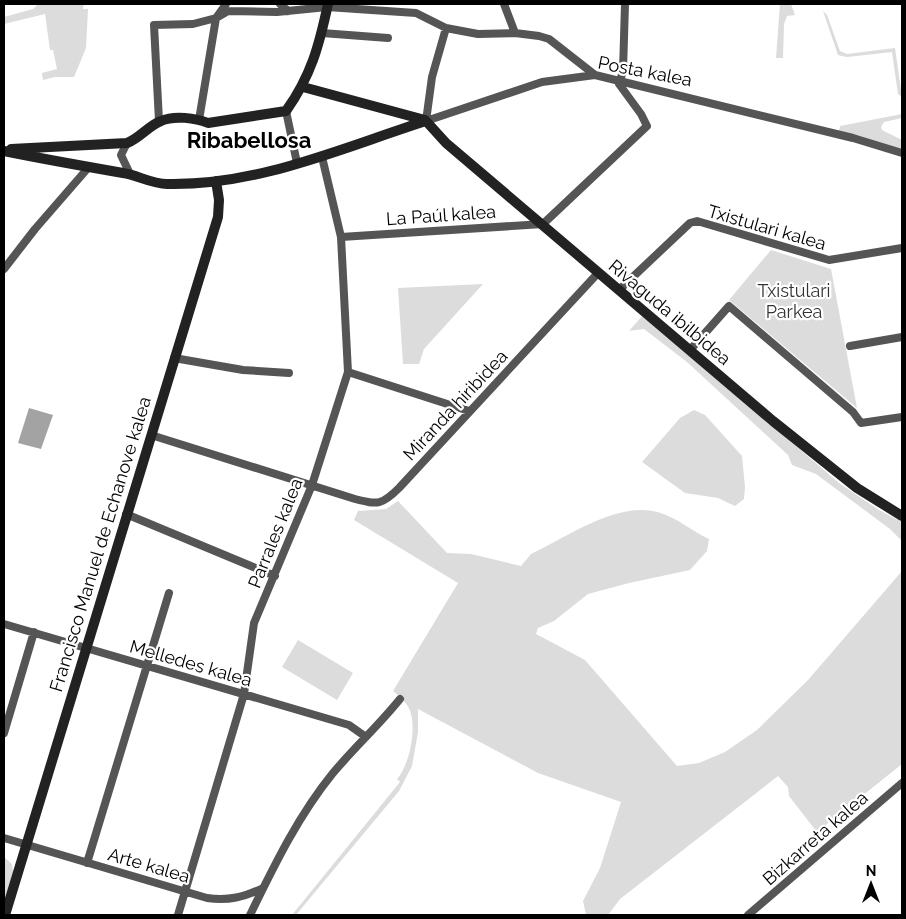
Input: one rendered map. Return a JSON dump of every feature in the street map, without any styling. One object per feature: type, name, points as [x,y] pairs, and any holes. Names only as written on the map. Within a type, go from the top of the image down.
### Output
[{"type":"street","points":[[199,120],[216,18],[226,4]]},
{"type":"street","points":[[280,4],[288,10]]},
{"type":"street","points":[[504,4],[515,33]]},
{"type":"street","points":[[543,224],[645,130],[645,121],[622,91],[619,79],[623,71],[625,4]]},
{"type":"street","points":[[159,121],[154,25],[193,24],[216,18],[228,11],[288,10],[327,5],[416,13],[446,28],[478,34],[515,33],[549,39],[595,75]]},
{"type":"street","points":[[297,162],[286,112],[303,87],[313,66],[327,5]]},
{"type":"street","points":[[303,87],[426,121],[432,78],[446,28]]},
{"type":"street","points":[[322,33],[388,38]]},
{"type":"street","points":[[576,77],[579,62]]},
{"type":"street","name":"Posta kalea","points":[[4,150],[88,168],[130,174],[165,184],[245,178],[297,162],[322,157],[542,82],[595,75],[619,79],[852,138],[902,153]]},
{"type":"street","points":[[4,150],[127,143],[138,138],[159,121],[167,119],[199,120],[208,123],[286,112]]},
{"type":"street","name":"Rivaguda ibilbidea","points":[[426,121],[446,143],[820,459],[857,488],[902,516]]},
{"type":"street","points":[[127,143],[121,155],[130,174]]},
{"type":"street","name":"Parrales kalea","points":[[178,915],[244,694],[254,623],[312,485],[348,372],[341,237],[322,157]]},
{"type":"street","points":[[4,270],[35,229],[88,168]]},
{"type":"street","name":"Francisco Manuel de Echanove kalea","points":[[4,915],[218,217],[219,200],[216,181]]},
{"type":"street","name":"Txistulari kalea","points":[[619,290],[690,223],[697,221],[829,260],[902,248]]},
{"type":"street","name":"La Paúl kalea","points":[[341,237],[543,224]]},
{"type":"street","name":"Miranda hiribidea","points":[[151,435],[369,503],[379,504],[386,501],[598,272]]},
{"type":"street","points":[[690,350],[729,306],[853,412],[861,422],[902,417]]},
{"type":"street","points":[[850,346],[902,337]]},
{"type":"street","points":[[174,358],[243,370],[289,373]]},
{"type":"street","points":[[348,372],[469,411]]},
{"type":"street","points":[[126,514],[275,576]]},
{"type":"street","points":[[88,863],[169,593]]},
{"type":"street","name":"Melledes kalea","points":[[4,624],[350,725],[366,737]]},
{"type":"street","points":[[4,733],[34,632]]},
{"type":"street","points":[[250,915],[284,845],[301,817],[332,774],[400,699]]},
{"type":"street","name":"Bizkarreta kalea","points":[[748,915],[902,783]]},
{"type":"street","name":"Arte kalea","points":[[4,838],[207,898],[230,899],[242,897],[264,888]]},
{"type":"green space","points":[[38,4],[84,4],[83,9],[88,9],[86,48],[74,77],[55,77],[43,80],[42,73],[57,69],[53,50],[50,50],[45,14],[4,24],[4,17],[33,9]]},
{"type":"green space","points":[[780,4],[791,4],[795,15],[787,16],[784,24],[783,58],[776,58]]},
{"type":"green space","points":[[823,11],[827,15],[840,51],[847,54],[895,48],[902,97],[898,94],[892,52],[847,57],[838,55]]},
{"type":"green space","points":[[902,114],[902,118],[884,122],[881,127],[882,130],[902,140],[902,151],[839,131],[840,126]]},
{"type":"green space","name":"Txistulari Parkea","points":[[771,250],[831,269],[857,408],[729,300]]},
{"type":"green space","points":[[483,284],[424,349],[419,364],[403,364],[398,288]]},
{"type":"green space","points":[[643,315],[839,483],[879,510],[902,522],[902,541],[890,529],[816,474],[792,465],[788,455],[687,362],[644,329],[629,331]]},
{"type":"green space","points":[[694,410],[705,415],[742,456],[745,487],[744,499],[735,506],[718,498],[685,493],[642,462],[680,418]]},
{"type":"green space","points":[[398,501],[447,553],[471,554],[521,566],[531,554],[579,529],[615,514],[633,511],[650,510],[666,515],[709,539],[707,551],[690,570],[588,594],[554,621],[538,628],[536,634],[585,660],[677,766],[699,763],[725,752],[757,730],[808,680],[902,571],[902,764],[817,832],[789,796],[788,787],[778,776],[620,899],[608,915],[586,915],[583,901],[600,868],[621,802],[538,773],[418,709],[418,732],[412,766],[399,791],[296,915],[292,915],[400,782],[397,779],[406,764],[413,732],[411,712],[403,699],[393,691],[458,583],[354,520],[358,511],[386,509]]},
{"type":"green space","points":[[298,640],[353,673],[337,700],[282,667]]},
{"type":"green space","points":[[4,857],[12,864],[13,872],[4,901]]},
{"type":"shaded area","points":[[29,408],[53,415],[41,449],[18,443]]},
{"type":"district","name":"Ribabellosa","points":[[249,140]]}]
